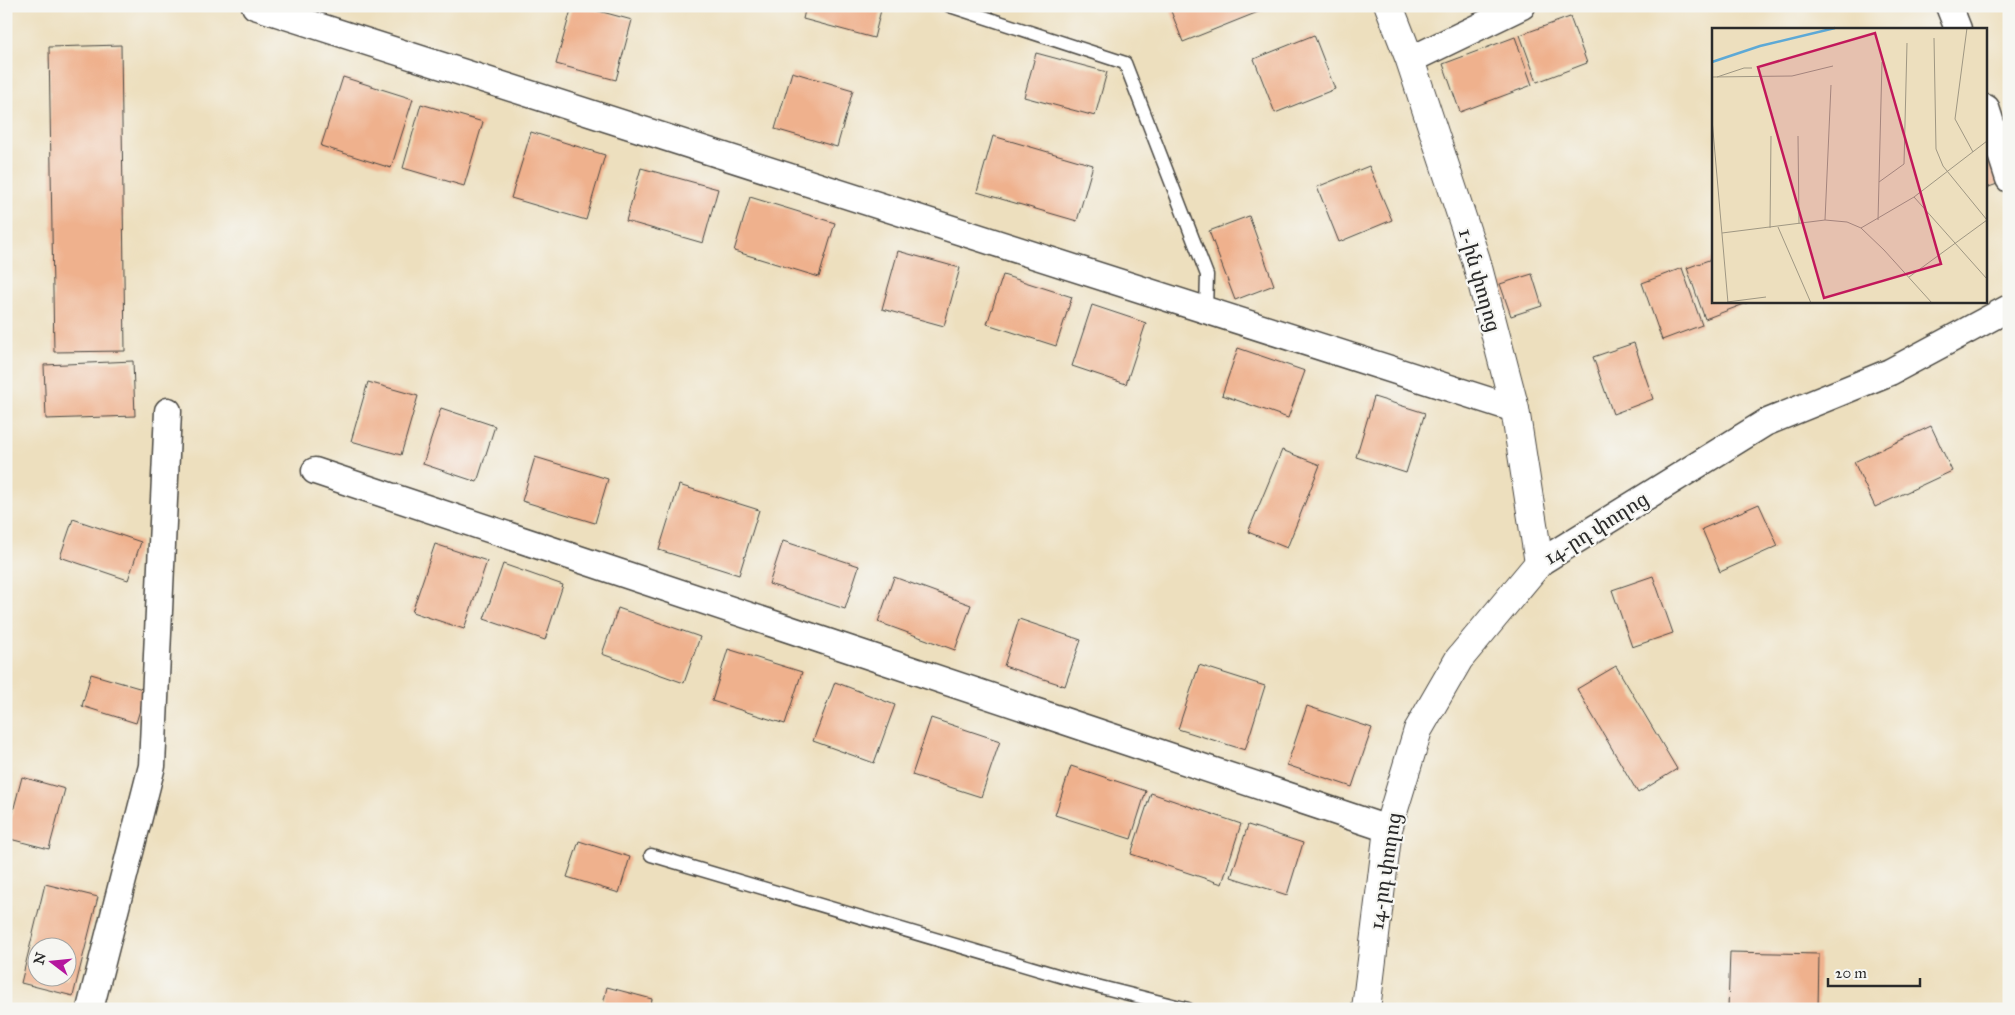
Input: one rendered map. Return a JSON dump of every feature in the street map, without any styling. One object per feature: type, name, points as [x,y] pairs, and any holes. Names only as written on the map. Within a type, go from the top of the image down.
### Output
[{"type":"street","points":[[255,6],[1515,409]]},
{"type":"street","name":"1-ին փողոց","points":[[1389,6],[1410,60],[1476,260],[1515,409],[1539,563]]},
{"type":"street","points":[[1410,60],[1522,6]]},
{"type":"street","points":[[1949,6],[1958,28]]},
{"type":"street","points":[[1988,114],[2009,180]]},
{"type":"street","name":"14-րդ փողոց","points":[[1366,1009],[1388,828],[1418,730],[1459,659],[1539,563],[1765,423],[1890,372],[2009,308]]},
{"type":"street","points":[[90,1009],[152,766],[168,412]]},
{"type":"street","points":[[315,471],[1388,828]]},
{"type":"lane","points":[[950,6],[1124,63],[1207,275],[1206,310]]},
{"type":"lane","points":[[652,856],[1077,981],[1188,1009]]},
{"type":"building","points":[[572,6],[580,6],[632,20],[616,80],[556,64]]},
{"type":"building","points":[[806,6],[882,6],[874,38],[803,19]]},
{"type":"building","points":[[1169,6],[1273,6],[1183,42]]},
{"type":"building","points":[[1570,17],[1587,63],[1537,82],[1520,35]]},
{"type":"building","points":[[1314,35],[1335,89],[1275,113],[1254,59]]},
{"type":"building","points":[[1515,37],[1532,85],[1460,112],[1443,64]]},
{"type":"building","points":[[121,45],[125,351],[54,352],[49,47]]},
{"type":"building","points":[[1036,53],[1107,72],[1095,116],[1024,97]]},
{"type":"building","points":[[792,72],[853,90],[837,147],[775,129]]},
{"type":"building","points":[[343,77],[413,99],[391,168],[321,146]]},
{"type":"building","points":[[421,104],[483,122],[464,186],[403,168]]},
{"type":"building","points":[[531,132],[605,155],[586,220],[511,198]]},
{"type":"building","points":[[993,136],[1093,165],[1077,221],[977,192]]},
{"type":"building","points":[[1988,147],[2003,182],[1988,187]]},
{"type":"building","points":[[1369,166],[1392,220],[1339,242],[1317,187]]},
{"type":"building","points":[[641,168],[718,189],[703,243],[626,221]]},
{"type":"building","points":[[750,197],[835,223],[819,277],[734,251]]},
{"type":"building","points":[[1249,216],[1274,285],[1235,300],[1209,231]]},
{"type":"building","points":[[898,251],[960,268],[944,326],[882,309]]},
{"type":"building","points":[[1712,259],[1712,302],[1749,302],[1705,319],[1687,268]]},
{"type":"building","points":[[1682,268],[1702,325],[1662,340],[1642,283]]},
{"type":"building","points":[[1532,274],[1542,306],[1511,316],[1500,284]]},
{"type":"building","points":[[1003,275],[1072,297],[1056,346],[987,324]]},
{"type":"building","points":[[1092,305],[1146,323],[1126,384],[1072,366]]},
{"type":"building","points":[[1634,343],[1653,399],[1613,414],[1593,357]]},
{"type":"building","points":[[1238,348],[1305,371],[1288,418],[1222,395]]},
{"type":"building","points":[[133,361],[135,416],[46,419],[44,365]]},
{"type":"building","points":[[368,382],[418,396],[401,455],[351,441]]},
{"type":"building","points":[[1374,397],[1425,413],[1406,473],[1356,457]]},
{"type":"building","points":[[441,408],[495,426],[477,482],[423,464]]},
{"type":"building","points":[[1931,426],[1952,471],[1875,507],[1854,462]]},
{"type":"building","points":[[1282,450],[1320,465],[1287,548],[1248,532]]},
{"type":"building","points":[[535,457],[608,479],[595,523],[522,501]]},
{"type":"building","points":[[679,485],[759,510],[739,575],[659,550]]},
{"type":"building","points":[[1759,504],[1778,546],[1720,572],[1702,529]]},
{"type":"building","points":[[73,519],[141,542],[128,580],[60,557]]},
{"type":"building","points":[[783,541],[859,566],[845,609],[769,584]]},
{"type":"building","points":[[435,544],[487,561],[464,629],[412,612]]},
{"type":"building","points":[[503,564],[563,585],[545,640],[484,619]]},
{"type":"building","points":[[1653,576],[1673,633],[1632,647],[1612,590]]},
{"type":"building","points":[[894,577],[971,605],[955,650],[878,622]]},
{"type":"building","points":[[618,608],[700,637],[684,683],[602,654]]},
{"type":"building","points":[[1019,619],[1081,640],[1065,686],[1004,666]]},
{"type":"building","points":[[728,649],[802,672],[785,724],[712,701]]},
{"type":"building","points":[[1199,665],[1265,686],[1245,750],[1178,729]]},
{"type":"building","points":[[1616,666],[1677,769],[1638,793],[1577,689]]},
{"type":"building","points":[[91,674],[146,690],[136,723],[82,706]]},
{"type":"building","points":[[835,682],[895,705],[874,763],[813,741]]},
{"type":"building","points":[[1307,706],[1372,728],[1352,787],[1287,765]]},
{"type":"building","points":[[931,718],[1000,741],[981,797],[912,775]]},
{"type":"building","points":[[1071,766],[1146,791],[1131,839],[1055,815]]},
{"type":"building","points":[[22,777],[65,789],[49,849],[6,838]]},
{"type":"building","points":[[1151,793],[1241,824],[1222,884],[1131,854]]},
{"type":"building","points":[[1248,825],[1303,843],[1287,895],[1231,877]]},
{"type":"building","points":[[579,841],[630,857],[619,893],[567,877]]},
{"type":"building","points":[[45,884],[98,897],[78,976],[78,938],[32,938]]},
{"type":"building","points":[[1730,952],[1819,954],[1818,1009],[1728,1009]]},
{"type":"building","points":[[28,954],[28,985],[21,983]]},
{"type":"building","points":[[607,987],[652,999],[650,1009],[602,1009]]},
{"type":"building","points":[[41,988],[75,988],[73,996]]}]
